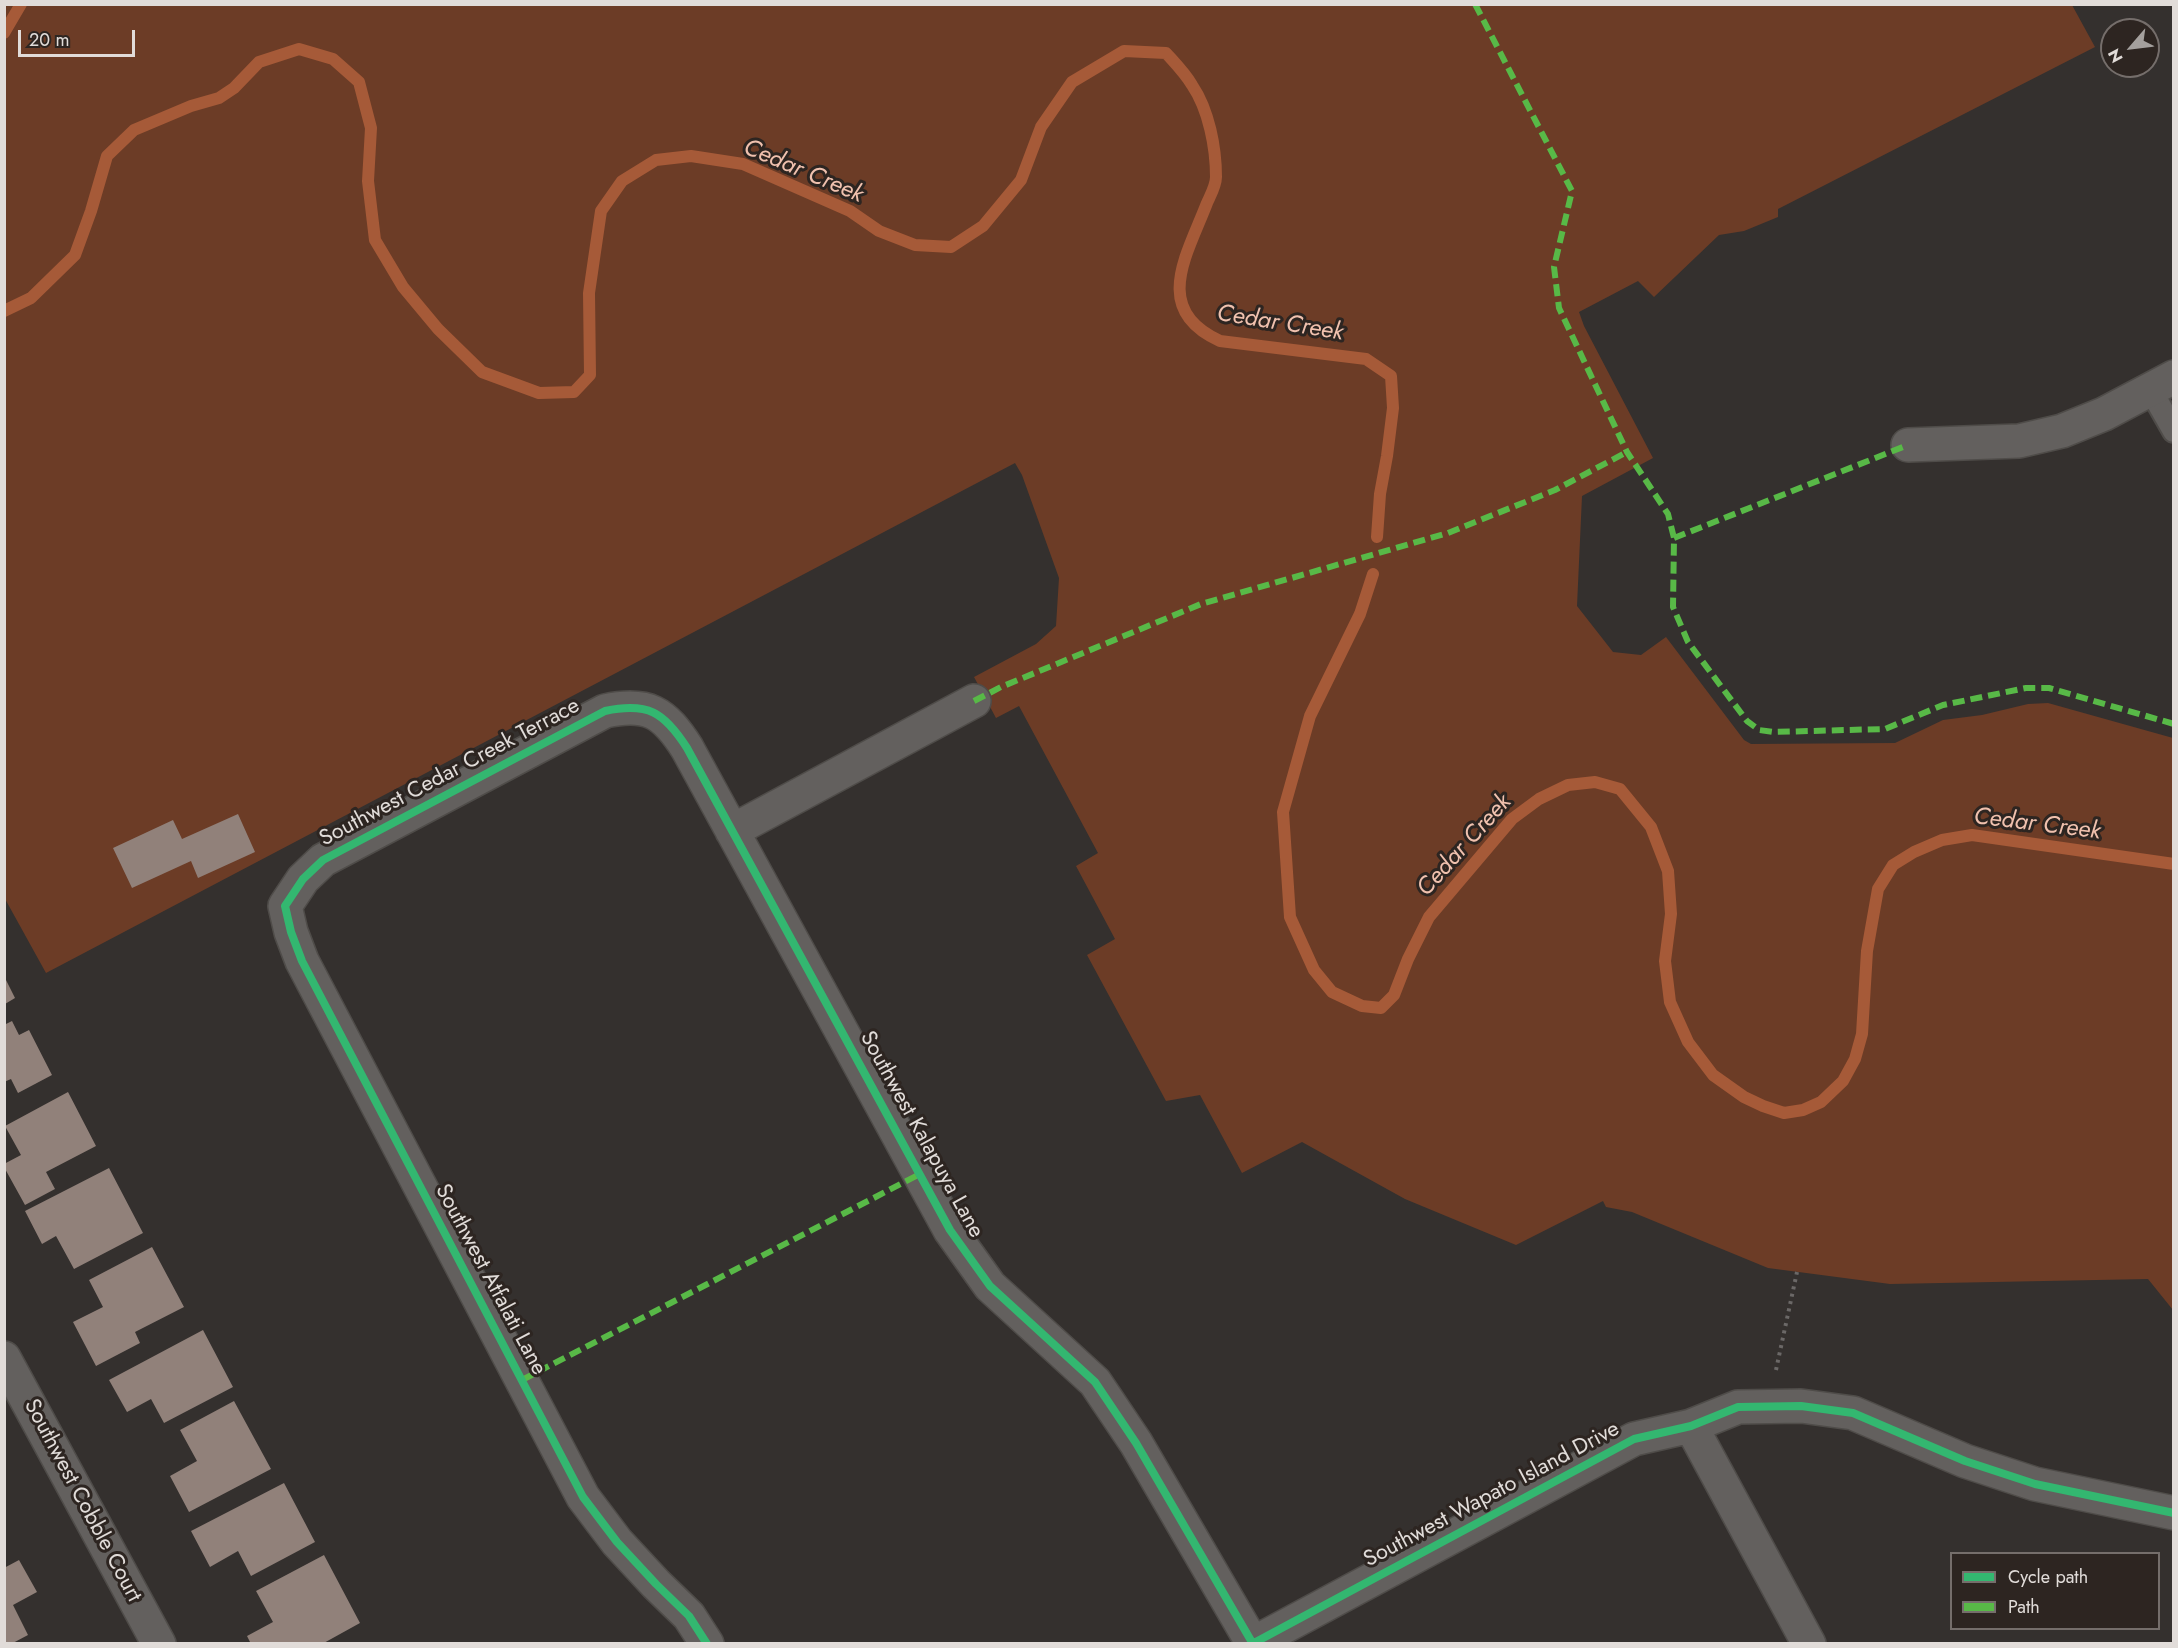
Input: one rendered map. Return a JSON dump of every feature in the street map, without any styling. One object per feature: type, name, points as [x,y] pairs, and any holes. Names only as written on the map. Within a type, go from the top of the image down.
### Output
[{"type":"street","points":[[1908,445],[2019,441],[2062,431],[2104,414],[2162,383]]},
{"type":"street","points":[[732,831],[974,701]]},
{"type":"street","name":"Southwest Cedar Creek Terrace","points":[[285,906],[303,879],[323,860],[605,711],[627,706],[651,711]]},
{"type":"street","name":"Southwest Kalapuya Lane","points":[[651,711],[672,726],[687,748],[950,1230],[990,1286],[1095,1382],[1137,1443],[1253,1643]]},
{"type":"street","name":"Southwest Atfalati Lane","points":[[285,906],[291,932],[302,961],[583,1497],[617,1542],[688,1616],[707,1644]]},
{"type":"street","name":"Southwest Cobble Court","points":[[4,1358],[159,1644]]},
{"type":"street","name":"Southwest Wapato Island Drive","points":[[1253,1643],[1634,1439],[1691,1426],[1738,1407],[1801,1406],[1853,1413],[1965,1461],[2035,1484],[2174,1513]]},
{"type":"street","points":[[1691,1426],[1809,1644]]},
{"type":"lane","points":[[2162,383],[2174,431]]},
{"type":"path","points":[[1768,1406],[1797,1272]]},
{"type":"shaded area","points":[[4,5],[2072,5],[2095,47],[1778,209],[1778,217],[1744,231],[1719,235],[1654,297],[1638,281],[1579,312],[1584,326],[1653,458],[1582,496],[1577,606],[1613,652],[1641,655],[1666,637],[1744,740],[1751,744],[1895,743],[1943,720],[1982,715],[2028,704],[2048,703],[2173,738],[2173,1310],[2148,1279],[1890,1284],[1768,1268],[1632,1212],[1606,1207],[1603,1201],[1516,1245],[1405,1199],[1302,1142],[1242,1173],[1200,1095],[1166,1101],[1087,955],[1115,939],[1076,866],[1098,853],[1019,706],[996,718],[974,677],[1036,644],[1056,626],[1059,578],[1022,475],[1015,463],[46,973],[4,897]]},
{"type":"building","points":[[238,814],[255,852],[198,878],[191,861],[132,888],[113,848],[173,820],[182,839]]},
{"type":"building","points":[[5,978],[15,998],[5,1004]]},
{"type":"building","points":[[12,1021],[19,1035],[29,1030],[52,1075],[18,1093],[11,1079],[4,1082],[4,1025]]},
{"type":"building","points":[[68,1092],[96,1146],[46,1172],[55,1189],[25,1205],[4,1167],[4,1164],[21,1155],[5,1126]]},
{"type":"building","points":[[109,1168],[143,1233],[74,1269],[56,1236],[42,1244],[25,1211]]},
{"type":"building","points":[[152,1247],[184,1307],[135,1332],[140,1343],[96,1366],[73,1322],[103,1307],[89,1280]]},
{"type":"building","points":[[203,1330],[233,1387],[164,1423],[151,1399],[127,1412],[109,1380]]},
{"type":"building","points":[[234,1401],[271,1469],[189,1512],[170,1476],[197,1461],[180,1430]]},
{"type":"building","points":[[284,1483],[315,1542],[251,1576],[238,1551],[210,1567],[191,1531]]},
{"type":"building","points":[[324,1555],[360,1623],[322,1644],[251,1644],[247,1636],[273,1622],[256,1591]]},
{"type":"building","points":[[19,1560],[37,1592],[13,1605],[28,1635],[11,1644],[4,1644],[4,1568]]},
{"type":"waterway","points":[[4,33],[21,4]]},
{"type":"waterway","name":"Cedar Creek","points":[[4,311],[31,298],[75,255],[107,156],[134,130],[191,106],[219,98],[234,88],[259,62],[299,49],[333,59],[359,82],[371,128],[368,181],[375,240],[403,287],[438,329],[482,372],[539,393],[574,392],[590,375],[589,293],[601,211],[622,181],[656,160],[691,156],[743,164],[850,211],[879,231],[915,245],[951,247],[983,226],[1021,180],[1041,127],[1072,82],[1124,51],[1166,53],[1180,68],[1203,106],[1213,142],[1216,166],[1214,187],[1184,261],[1180,280],[1180,297],[1186,314],[1199,328],[1220,341],[1366,359],[1391,376],[1393,408],[1380,494],[1377,537]]},
{"type":"waterway","name":"Cedar Creek","points":[[1373,574],[1360,614],[1310,716],[1283,812],[1290,917],[1314,970],[1332,992],[1362,1006],[1381,1008],[1394,995],[1408,959],[1429,917],[1512,819],[1539,799],[1568,785],[1595,782],[1620,789],[1651,827],[1668,871],[1671,914],[1665,961],[1670,1002],[1688,1042],[1713,1075],[1744,1097],[1784,1113],[1803,1110],[1821,1102],[1843,1081],[1855,1059],[1862,1034],[1867,951],[1878,889],[1893,865],[1914,852],[1942,840],[1972,835],[2174,864]]},
{"type":"marked path","points":[[1475,4],[1572,191],[1554,267],[1559,308],[1627,452],[1668,514],[1674,538],[1673,607],[1688,642],[1747,721],[1759,730],[1773,732],[1885,729],[1943,705],[2026,688],[2049,688],[2174,724]]},
{"type":"marked path","points":[[1674,538],[1908,445]]},
{"type":"marked path","points":[[974,701],[1001,687],[1201,604],[1448,533],[1555,490],[1627,452]]},
{"type":"marked path","points":[[522,1380],[920,1174]]},
{"type":"cycle path","points":[[707,1644],[689,1616],[617,1542],[583,1497],[302,961],[291,932],[285,906],[303,879],[323,860],[605,711],[620,709],[644,709],[654,713],[671,726],[679,736],[950,1230],[990,1286],[1095,1382],[1136,1443],[1253,1644]]},
{"type":"cycle path","points":[[1252,1644],[1634,1439],[1691,1426],[1738,1407],[1801,1406],[1853,1413],[1965,1461],[2035,1484],[2174,1513]]}]
